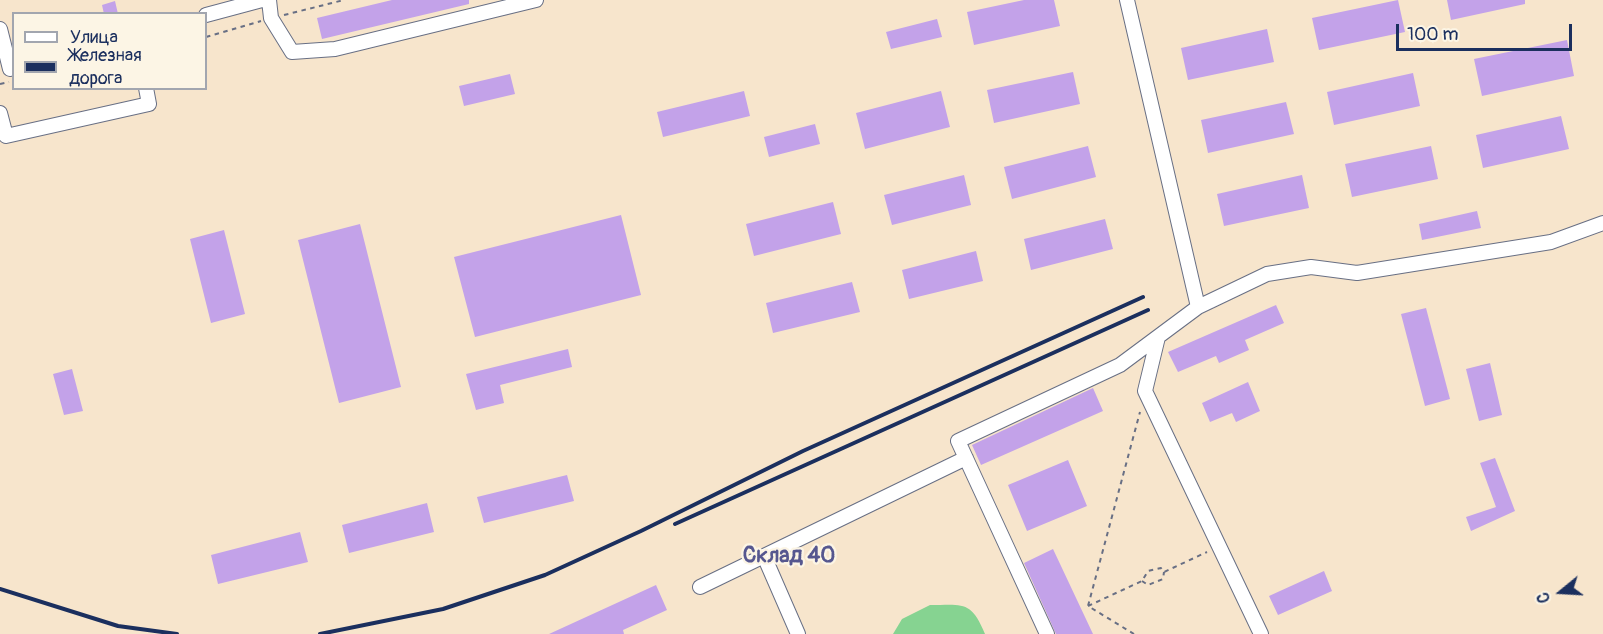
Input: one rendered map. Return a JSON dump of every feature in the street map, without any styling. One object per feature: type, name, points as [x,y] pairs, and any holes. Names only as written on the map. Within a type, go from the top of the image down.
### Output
[{"type":"street","points":[[207,15],[262,0]]},
{"type":"street","points":[[269,0],[271,18],[292,52],[335,49],[536,0]]},
{"type":"street","points":[[1127,0],[1197,307]]},
{"type":"street","points":[[0,29],[8,69]]},
{"type":"street","points":[[0,113],[3,137],[149,104],[146,90]]},
{"type":"street","points":[[1047,634],[958,441],[1120,365],[1197,307],[1267,274],[1311,267],[1357,273],[1551,242],[1603,223]]},
{"type":"street","points":[[1158,337],[1145,391],[1261,634]]},
{"type":"street","points":[[700,587],[966,458]]},
{"type":"street","points":[[764,556],[798,634]]},
{"type":"path","points":[[1088,606],[1145,391]]},
{"type":"path","points":[[1164,572],[1218,547]]},
{"type":"path","points":[[1088,606],[1142,581],[1148,571],[1161,568],[1164,572]]},
{"type":"path","points":[[1142,581],[1148,585],[1156,583],[1163,579],[1164,572]]},
{"type":"path","points":[[1088,606],[1134,634]]},
{"type":"green space","points":[[930,605],[965,607],[975,615],[985,634],[893,634],[902,619]]},
{"type":"building","points":[[392,0],[469,0],[469,4],[322,39],[317,18]]},
{"type":"building","points":[[1024,0],[1054,0],[1060,26],[974,45],[967,12]]},
{"type":"building","points":[[1398,0],[1405,32],[1319,50],[1312,18]]},
{"type":"building","points":[[1447,0],[1525,0],[1525,4],[1451,20]]},
{"type":"building","points":[[115,1],[118,12],[104,12],[102,5]]},
{"type":"building","points":[[937,19],[942,37],[891,49],[886,32]]},
{"type":"building","points":[[1267,29],[1274,62],[1188,80],[1181,48]]},
{"type":"building","points":[[1567,40],[1574,76],[1482,96],[1474,59]]},
{"type":"building","points":[[1073,72],[1080,104],[994,123],[987,90]]},
{"type":"building","points":[[1413,73],[1420,106],[1334,125],[1327,92]]},
{"type":"building","points":[[510,74],[515,94],[464,106],[459,86]]},
{"type":"building","points":[[744,91],[750,116],[663,137],[657,112]]},
{"type":"building","points":[[941,91],[950,127],[865,149],[856,113]]},
{"type":"building","points":[[1286,102],[1294,134],[1208,153],[1201,120]]},
{"type":"building","points":[[1561,116],[1569,149],[1483,168],[1476,135]]},
{"type":"building","points":[[815,124],[820,144],[769,157],[764,137]]},
{"type":"building","points":[[1088,146],[1096,177],[1012,199],[1004,167]]},
{"type":"building","points":[[1431,146],[1438,179],[1352,197],[1345,164]]},
{"type":"building","points":[[964,175],[971,205],[892,225],[884,195]]},
{"type":"building","points":[[1302,175],[1309,208],[1224,226],[1217,194]]},
{"type":"building","points":[[833,202],[841,234],[754,256],[746,224]]},
{"type":"building","points":[[1477,211],[1481,228],[1422,240],[1419,224]]},
{"type":"building","points":[[621,215],[641,295],[475,337],[454,257]]},
{"type":"building","points":[[1105,219],[1113,249],[1031,270],[1024,239]]},
{"type":"building","points":[[360,224],[401,387],[339,403],[298,240]]},
{"type":"building","points":[[224,230],[245,314],[211,323],[190,239]]},
{"type":"building","points":[[976,251],[983,281],[909,299],[902,270]]},
{"type":"building","points":[[852,282],[860,312],[773,333],[766,303]]},
{"type":"building","points":[[1276,305],[1284,323],[1245,340],[1249,350],[1219,363],[1216,356],[1178,372],[1168,352]]},
{"type":"building","points":[[1426,308],[1450,399],[1425,406],[1401,314]]},
{"type":"building","points":[[568,349],[572,367],[500,385],[504,403],[476,410],[466,374]]},
{"type":"building","points":[[1490,363],[1502,415],[1479,421],[1466,369]]},
{"type":"building","points":[[72,369],[83,411],[64,415],[53,374]]},
{"type":"building","points":[[1248,382],[1260,411],[1236,422],[1232,413],[1210,422],[1202,403]]},
{"type":"building","points":[[1093,388],[1103,411],[981,465],[972,445]]},
{"type":"building","points":[[1495,458],[1515,511],[1471,531],[1466,517],[1496,507],[1480,463]]},
{"type":"building","points":[[1068,460],[1087,506],[1027,531],[1008,485]]},
{"type":"building","points":[[567,475],[574,501],[484,523],[477,497]]},
{"type":"building","points":[[427,503],[434,532],[349,553],[342,525]]},
{"type":"building","points":[[300,532],[308,562],[218,584],[211,555]]},
{"type":"building","points":[[1053,549],[1093,634],[1056,634],[1024,563]]},
{"type":"building","points":[[1324,571],[1332,591],[1278,615],[1269,596]]},
{"type":"building","points":[[656,585],[667,610],[623,630],[624,634],[549,634]]},
{"type":"railway","points":[[320,634],[443,609],[545,575],[641,531],[803,451],[1143,297]]},
{"type":"railway","points":[[675,524],[1148,310]]},
{"type":"railway","points":[[0,589],[118,626],[177,634]]},
{"type":"district","name":"Склад 40","points":[[789,556]]}]
